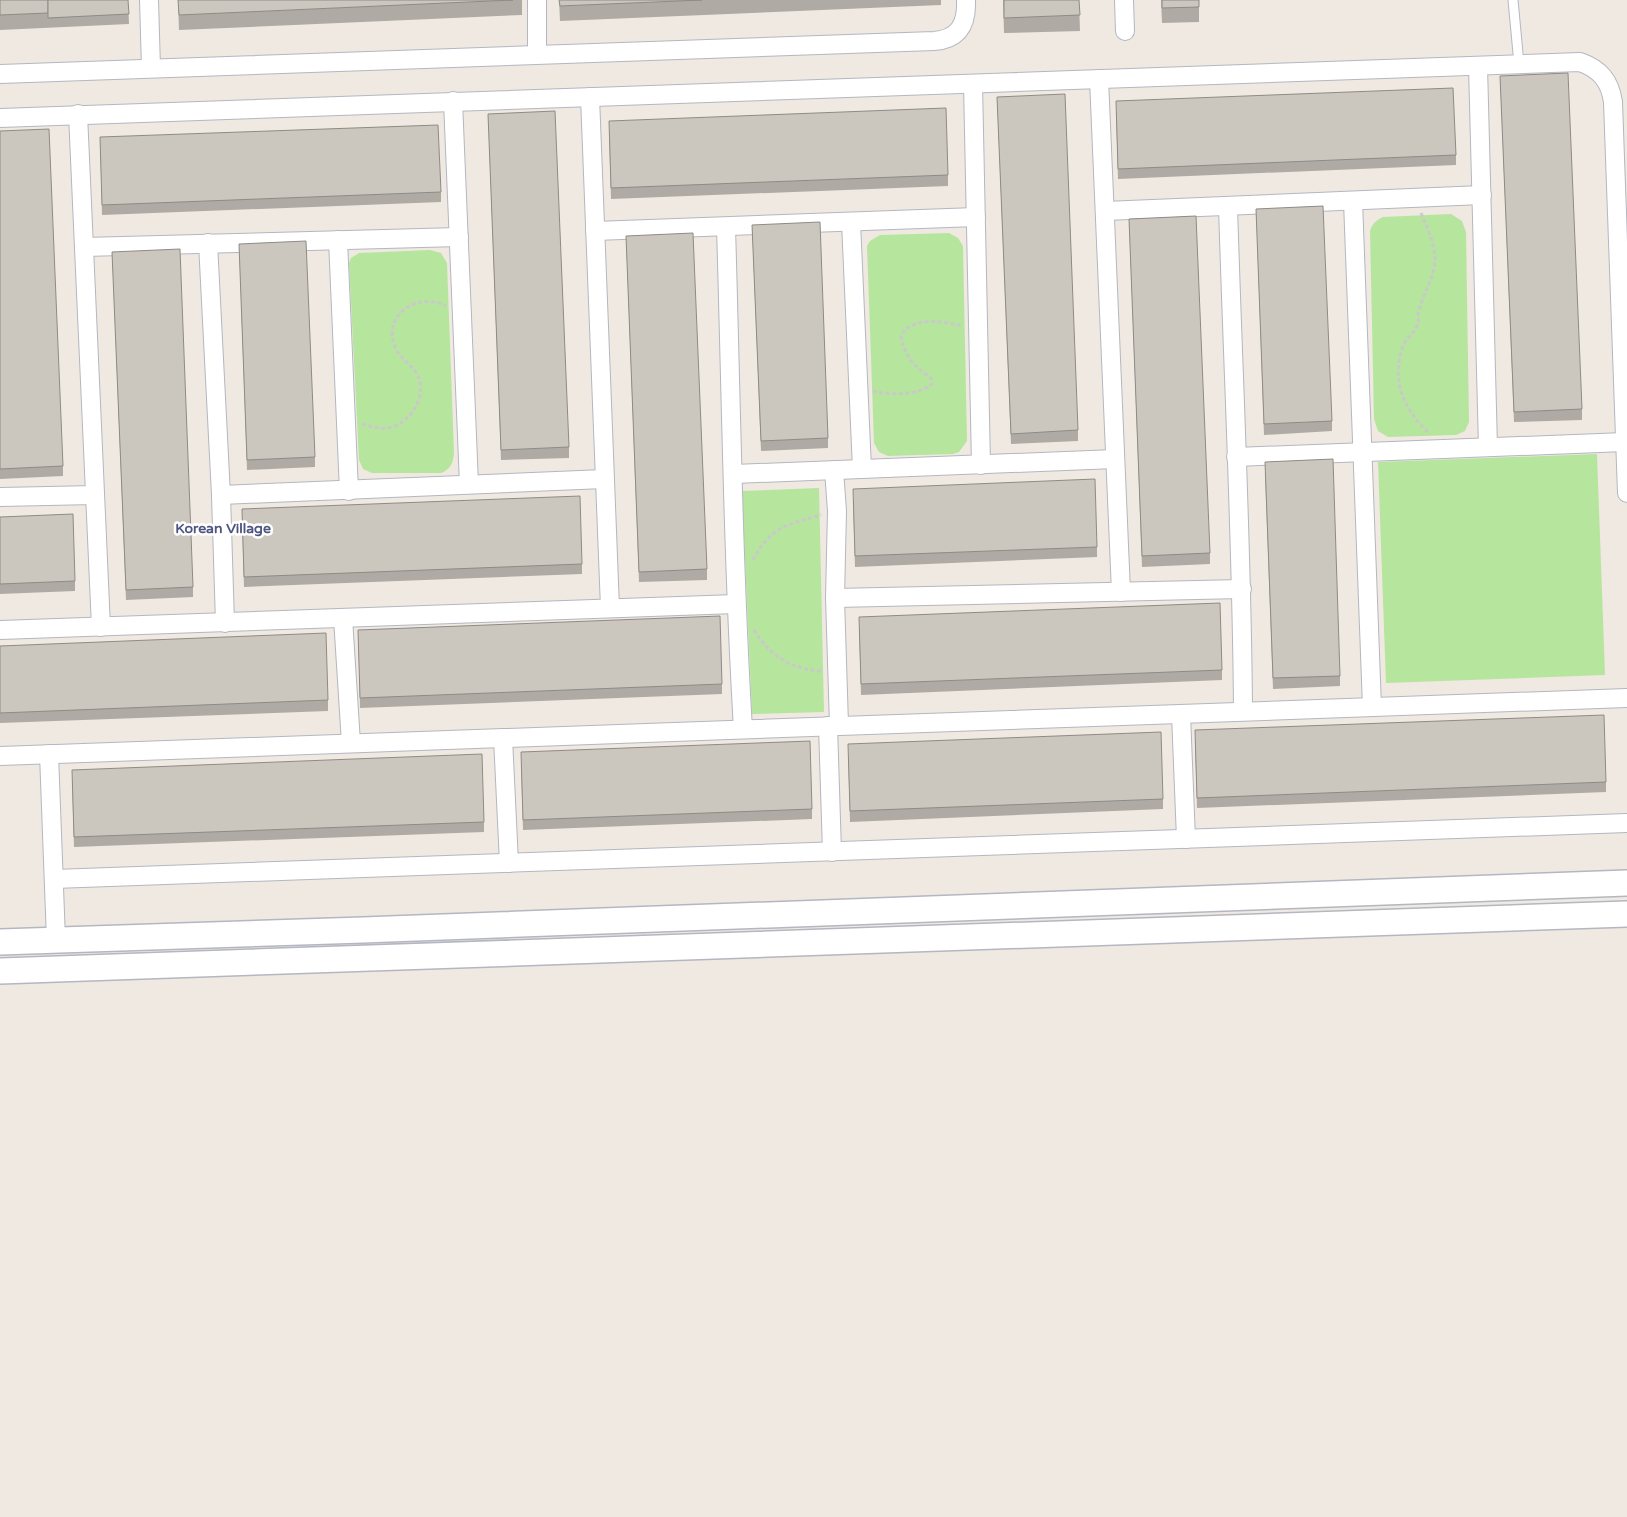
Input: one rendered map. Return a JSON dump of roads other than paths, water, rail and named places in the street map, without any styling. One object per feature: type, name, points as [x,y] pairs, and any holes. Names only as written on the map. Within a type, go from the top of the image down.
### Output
[{"type":"street","points":[[149,0],[151,68]]},
{"type":"street","points":[[537,0],[538,54]]},
{"type":"street","points":[[0,74],[942,40],[949,38],[961,28],[966,13],[966,0]]},
{"type":"street","points":[[1124,0],[1125,31]]},
{"type":"street","points":[[0,118],[1580,62],[1600,72],[1607,80],[1611,91],[1627,493]]},
{"type":"street","points":[[1478,66],[1488,448]]},
{"type":"street","points":[[1099,79],[1121,592]]},
{"type":"street","points":[[973,84],[981,465]]},
{"type":"street","points":[[590,97],[610,608]]},
{"type":"street","points":[[453,101],[469,484]]},
{"type":"street","points":[[78,114],[101,627]]},
{"type":"street","points":[[1105,211],[1482,196]]},
{"type":"street","points":[[1353,201],[1372,707]]},
{"type":"street","points":[[1228,206],[1242,588],[1244,711]]},
{"type":"street","points":[[594,231],[976,217]]},
{"type":"street","points":[[851,222],[862,470]]},
{"type":"street","points":[[726,226],[736,604],[743,729]]},
{"type":"street","points":[[84,247],[459,237]]},
{"type":"street","points":[[338,240],[349,490]]},
{"type":"street","points":[[208,244],[221,495],[225,622]]},
{"type":"street","points":[[1236,458],[1625,442]]},
{"type":"street","points":[[734,474],[1115,459]]},
{"type":"street","points":[[832,852],[837,511],[834,470]]},
{"type":"street","points":[[221,495],[604,479]]},
{"type":"street","points":[[0,497],[95,495]]},
{"type":"street","points":[[835,598],[1242,588]]},
{"type":"street","points":[[0,630],[736,604]]},
{"type":"street","points":[[343,618],[351,743]]},
{"type":"street","points":[[0,756],[1627,698]]},
{"type":"street","points":[[1181,714],[1186,839]]},
{"type":"street","points":[[503,738],[509,863]]},
{"type":"street","points":[[49,754],[56,940]]},
{"type":"street","points":[[54,879],[1627,823]]},
{"type":"street","points":[[0,942],[1627,883]]},
{"type":"street","points":[[0,972],[1627,914]]},
{"type":"street","points":[[364,930],[364,958]]},
{"type":"lane","points":[[1513,0],[1519,64]]},
{"type":"district","name":"Korean Village","points":[[223,528]]}]
